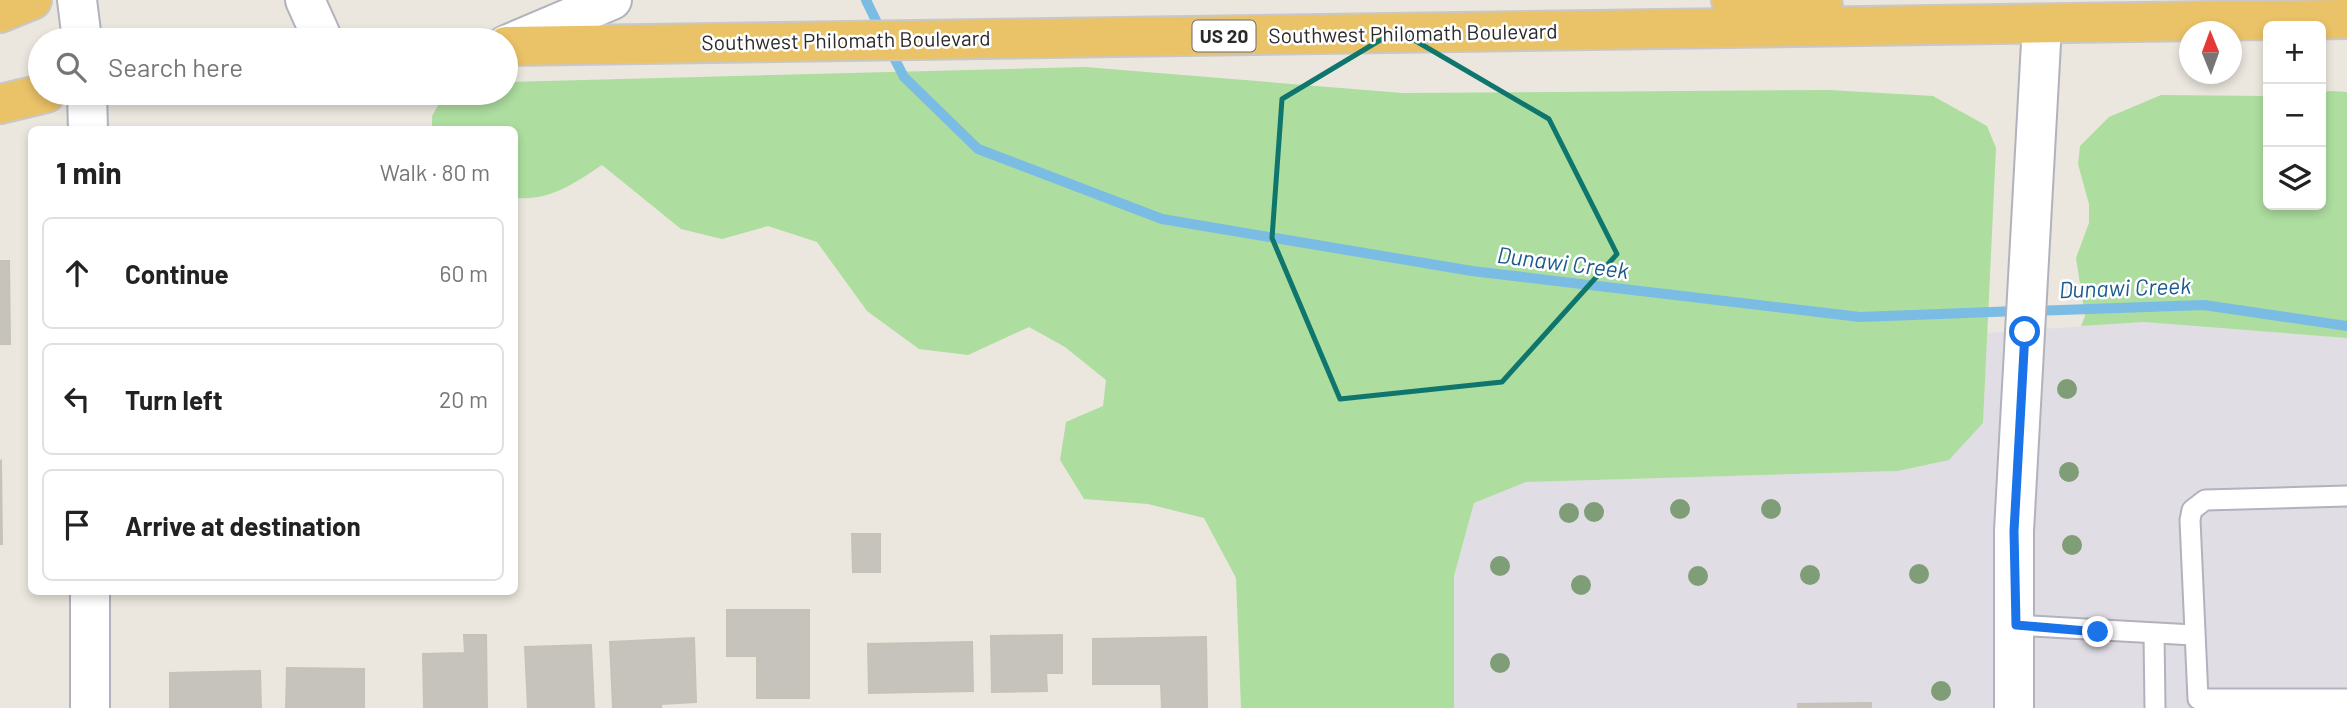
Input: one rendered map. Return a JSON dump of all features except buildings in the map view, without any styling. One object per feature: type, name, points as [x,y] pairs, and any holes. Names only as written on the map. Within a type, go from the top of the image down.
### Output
[{"type":"highway","points":[[0,13],[32,0]]},
{"type":"highway","name":"Southwest Philomath Boulevard","points":[[1731,0],[1804,4],[1942,27]]},
{"type":"highway","name":"Southwest Philomath Boulevard","points":[[518,45],[1942,27],[2347,19]]},
{"type":"highway","points":[[0,104],[28,97]]},
{"type":"street","points":[[77,0],[80,28]]},
{"type":"street","points":[[305,0],[318,28]]},
{"type":"street","points":[[518,40],[612,0]]},
{"type":"street","points":[[2014,708],[2014,531],[2042,25]]},
{"type":"street","points":[[88,105],[88,126]]},
{"type":"street","points":[[90,595],[90,708]]},
{"type":"lane","points":[[2347,496],[2216,499],[2197,504],[2190,520],[2193,635],[2198,699],[2347,699]]},
{"type":"lane","points":[[2016,625],[2193,635]]},
{"type":"lane","points":[[2154,634],[2155,708]]},
{"type":"highlighted area","points":[[1397,30],[1549,119],[1617,254],[1502,382],[1340,399],[1272,238],[1282,99]]},
{"type":"shaded area","points":[[2144,322],[2347,338],[2347,708],[1454,708],[1454,576],[1474,503],[1526,482],[1898,471],[1949,460],[1983,423],[1987,333]]},
{"type":"green space","points":[[1085,67],[1402,93],[1829,90],[1933,96],[1987,126],[1996,148],[1983,423],[1949,460],[1898,471],[1526,482],[1474,503],[1454,576],[1454,708],[1241,708],[1236,578],[1204,518],[1148,504],[1084,499],[1060,460],[1066,422],[1103,406],[1106,380],[1065,347],[1029,327],[968,355],[919,349],[867,311],[817,242],[768,226],[722,239],[681,229],[602,165],[551,194],[518,198],[518,126],[432,126],[432,116],[438,105],[518,105],[518,82]]},
{"type":"green space","points":[[2326,92],[2347,92],[2347,338],[2144,322],[2081,326],[2085,316],[2076,258],[2089,223],[2089,204],[2078,164],[2080,146],[2109,117],[2161,95],[2263,96],[2263,210],[2326,210]]},
{"type":"waterway","name":"Dunawi Creek","points":[[866,0],[881,31]]},
{"type":"waterway","name":"Dunawi Creek","points":[[889,48],[904,77],[978,149],[1162,219],[1472,271],[1860,317],[2018,311]]},
{"type":"waterway","name":"Dunawi Creek","points":[[2033,311],[2204,305],[2347,326]]},
{"type":"route","points":[[2025,332],[2014,531],[2016,625],[2098,632]]}]
